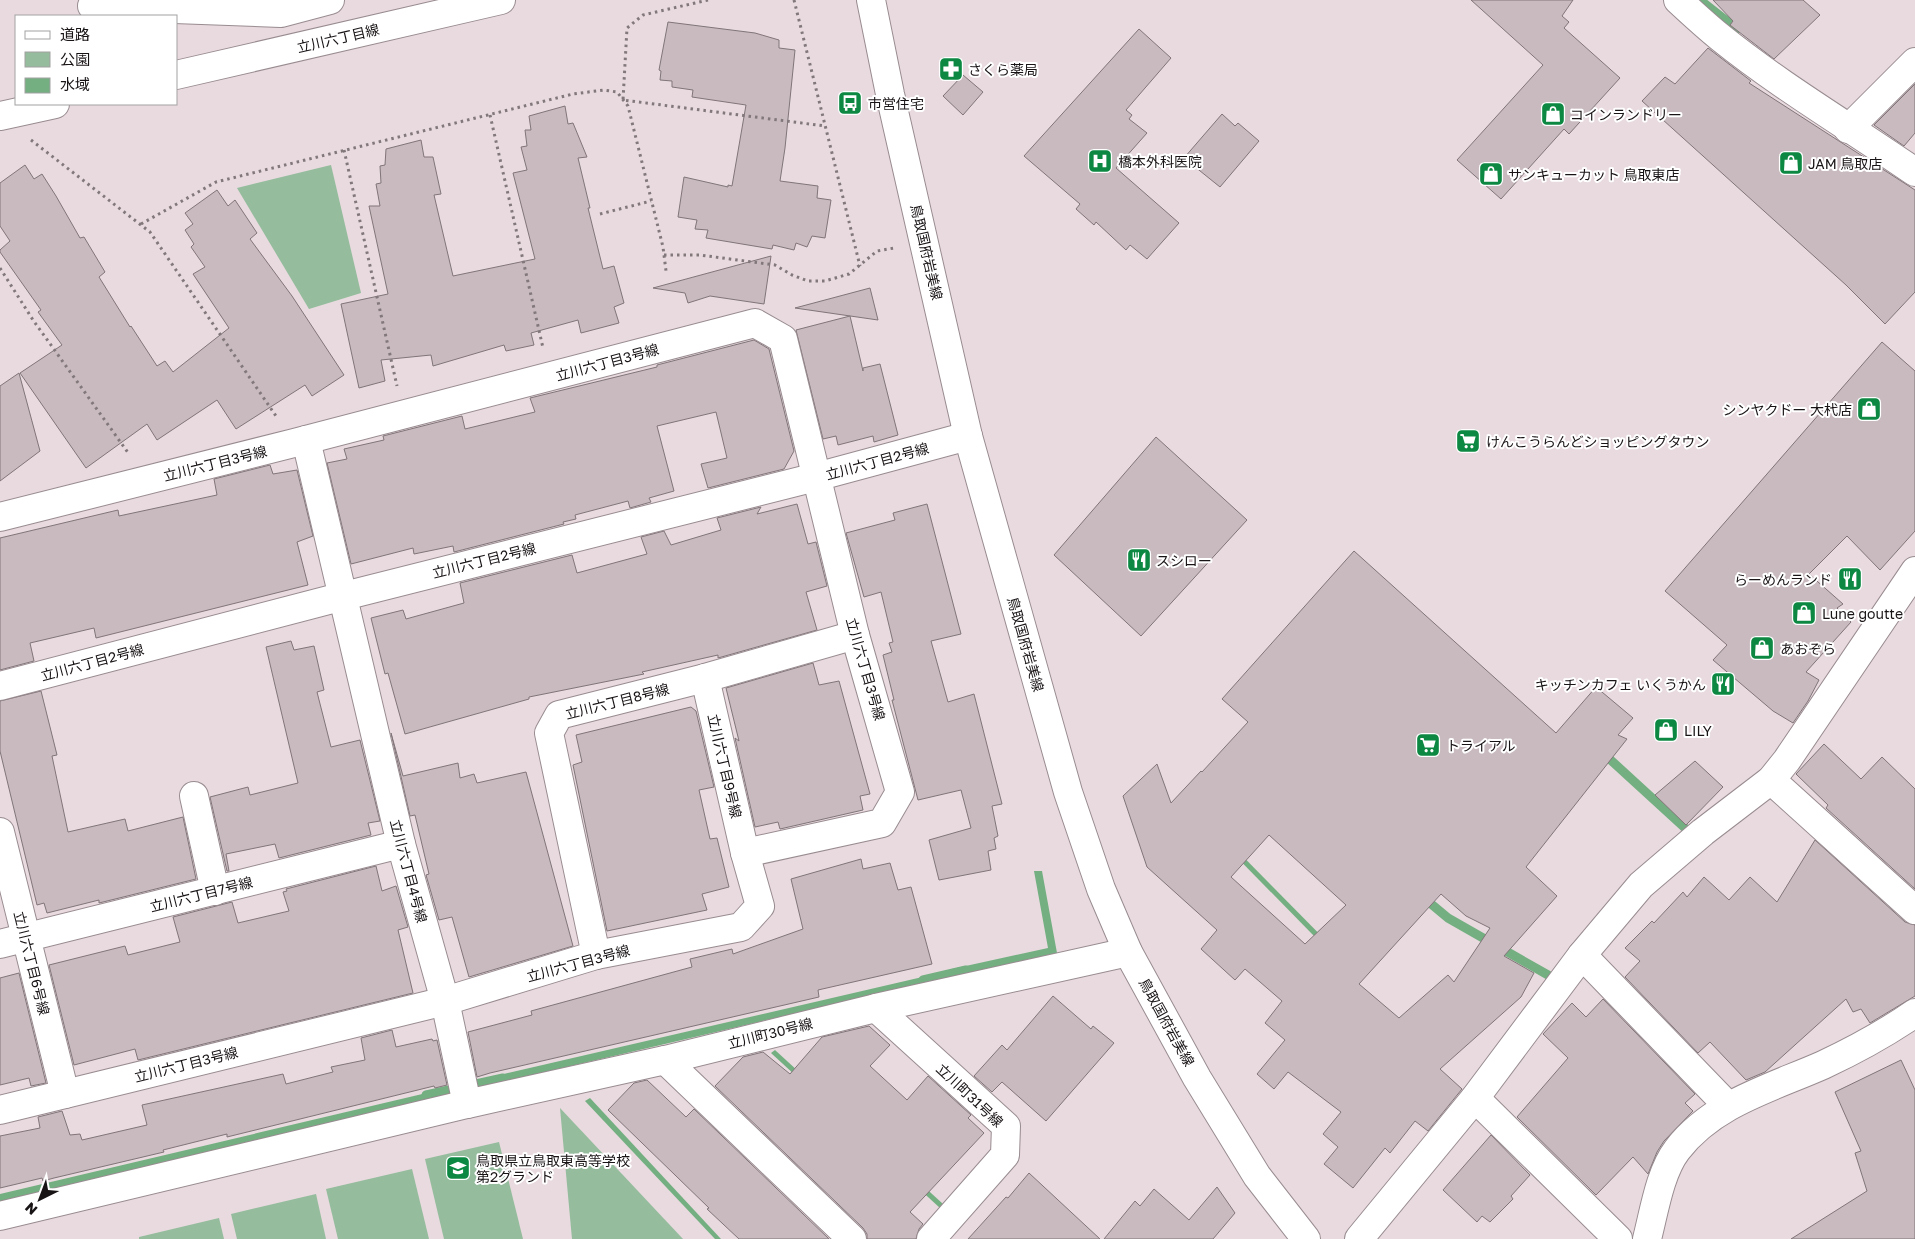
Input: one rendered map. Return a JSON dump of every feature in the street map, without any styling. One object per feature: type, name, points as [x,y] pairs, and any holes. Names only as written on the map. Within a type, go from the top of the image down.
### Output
[{"type":"street","points":[[92,6],[281,14],[330,0]]},
{"type":"street","name":"立川六丁目線","points":[[178,76],[501,0]]},
{"type":"street","name":"鳥取国府岩美線","points":[[871,0],[968,436],[1068,792],[1101,889],[1128,952],[1197,1078],[1257,1176],[1306,1239]]},
{"type":"street","points":[[1678,0],[1720,38],[1848,129],[1915,172]]},
{"type":"street","points":[[1848,129],[1915,62]]},
{"type":"street","points":[[1,116],[50,105]]},
{"type":"street","name":"立川六丁目3号線","points":[[0,517],[300,442],[755,323],[783,339],[856,635],[900,792],[882,823],[745,853],[760,906],[741,927],[596,955],[445,1000],[0,1110]]},
{"type":"street","name":"立川六丁目2号線","points":[[0,686],[344,596],[816,477],[968,436]]},
{"type":"street","name":"立川六丁目4号線","points":[[300,442],[344,596],[401,844],[445,1000],[467,1104]]},
{"type":"street","points":[[1374,1234],[1582,955],[1641,884],[1703,832],[1771,780],[1912,584]]},
{"type":"street","name":"立川六丁目8号線","points":[[596,955],[549,733],[559,716],[705,678],[856,635]]},
{"type":"street","name":"立川六丁目9号線","points":[[705,678],[745,853]]},
{"type":"street","points":[[1771,780],[1915,910]]},
{"type":"street","points":[[194,796],[215,890]]},
{"type":"street","name":"立川六丁目6号線","points":[[0,832],[13,941],[65,1094]]},
{"type":"street","name":"立川六丁目7号線","points":[[13,941],[401,844]]},
{"type":"street","name":"立川町30号線","points":[[665,1060],[876,1008],[1128,952]]},
{"type":"street","points":[[1582,955],[1728,1106]]},
{"type":"street","name":"立川町31号線","points":[[876,1008],[1006,1126],[1004,1155],[931,1239]]},
{"type":"street","points":[[1647,1239],[1660,1184],[1676,1151],[1699,1126],[1728,1106],[1824,1064],[1871,1040],[1913,1024]]},
{"type":"street","points":[[0,1216],[467,1104],[665,1060],[852,1239]]},
{"type":"street","points":[[1475,1098],[1618,1239]]},
{"type":"path","points":[[623,100],[627,28],[643,15],[708,0]]},
{"type":"path","points":[[794,0],[860,266]]},
{"type":"path","points":[[141,224],[216,182],[573,94],[604,90],[617,92],[628,106],[664,255],[666,271]]},
{"type":"path","points":[[623,100],[825,126]]},
{"type":"path","points":[[490,115],[543,349]]},
{"type":"path","points":[[1,116],[150,232],[300,442]]},
{"type":"path","points":[[344,150],[403,415]]},
{"type":"path","points":[[600,214],[651,201]]},
{"type":"path","points":[[664,255],[700,255],[775,265],[792,275],[808,281],[825,281],[849,274],[877,252],[924,242]]},
{"type":"path","points":[[0,268],[33,320],[147,480]]},
{"type":"green space","points":[[331,165],[361,293],[309,309],[237,188]]},
{"type":"green space","points":[[560,1108],[683,1239],[572,1239]]},
{"type":"green space","points":[[499,1142],[523,1239],[444,1239],[425,1159]]},
{"type":"green space","points":[[412,1169],[429,1239],[338,1239],[326,1189]]},
{"type":"green space","points":[[316,1194],[326,1239],[237,1239],[231,1214]]},
{"type":"green space","points":[[219,1218],[224,1239],[139,1239],[139,1237]]},
{"type":"water","points":[[1204,817],[1346,961],[1359,982],[1219,839]]},
{"type":"water","points":[[1034,871],[1042,871],[1057,953],[955,976],[952,969],[1048,948]]},
{"type":"water","points":[[931,975],[933,981],[494,1084],[491,1077]]},
{"type":"water","points":[[775,1050],[943,1204],[940,1208],[771,1053]]},
{"type":"water","points":[[435,1091],[438,1097],[0,1203],[0,1194]]},
{"type":"water","points":[[590,1098],[721,1239],[715,1239],[585,1101]]},
{"type":"building","points":[[1471,0],[1573,0],[1562,16],[1569,22],[1564,28],[1620,78],[1569,134],[1564,129],[1501,199],[1457,160],[1543,65]]},
{"type":"building","points":[[1713,0],[1803,0],[1820,15],[1774,59],[1730,25],[1733,21]]},
{"type":"building","points":[[668,22],[755,33],[779,40],[779,48],[795,50],[780,181],[818,186],[817,198],[831,200],[825,238],[812,236],[807,247],[796,243],[794,250],[773,245],[772,249],[706,238],[708,230],[695,229],[697,220],[678,217],[684,177],[728,187],[728,185],[732,186],[746,105],[692,97],[693,90],[672,87],[672,81],[660,80],[661,71],[659,70]]},
{"type":"building","points":[[1139,29],[1171,58],[1126,110],[1132,115],[1129,119],[1147,133],[1116,168],[1179,223],[1147,259],[1130,245],[1126,250],[1096,222],[1094,225],[1076,209],[1080,204],[1024,156]]},
{"type":"building","name":"JAM 鳥取店","points":[[1708,48],[1751,81],[1749,83],[1915,190],[1915,292],[1885,324],[1846,285],[1642,101],[1665,77],[1675,84]]},
{"type":"building","points":[[963,75],[983,92],[963,115],[943,96]]},
{"type":"building","points":[[1915,84],[1915,133],[1904,146],[1874,125]]},
{"type":"building","points":[[565,106],[568,124],[573,123],[587,157],[578,158],[603,269],[614,266],[624,303],[614,307],[619,323],[581,333],[578,320],[531,333],[534,345],[506,351],[504,345],[433,366],[431,355],[381,360],[385,381],[359,388],[341,304],[388,294],[369,206],[380,206],[376,184],[381,183],[380,166],[385,165],[386,149],[421,140],[424,157],[433,157],[441,194],[434,195],[453,276],[535,259],[513,173],[527,170],[521,147],[527,146],[525,130],[531,130],[529,116]]},
{"type":"building","points":[[1222,114],[1235,126],[1238,123],[1259,141],[1220,187],[1184,158]]},
{"type":"building","points":[[25,165],[34,179],[42,174],[80,238],[84,237],[105,272],[99,277],[157,366],[165,361],[173,372],[229,328],[193,274],[205,267],[191,247],[194,244],[185,230],[193,224],[185,213],[217,190],[228,206],[235,200],[257,233],[250,239],[292,296],[344,375],[312,396],[305,385],[236,429],[217,400],[157,440],[147,424],[86,468],[20,373],[62,345],[38,312],[41,310],[0,252],[10,241],[0,226],[0,183]]},
{"type":"building","points":[[771,256],[764,304],[710,296],[688,303],[685,293],[653,288]]},
{"type":"building","points":[[870,288],[878,320],[795,308]]},
{"type":"building","points":[[850,316],[863,371],[863,368],[880,364],[898,435],[874,442],[873,436],[838,445],[836,436],[823,439],[796,330]]},
{"type":"building","points":[[754,340],[769,349],[794,451],[784,469],[708,488],[701,464],[727,458],[716,412],[657,426],[674,491],[649,498],[651,502],[630,508],[628,501],[575,515],[576,519],[563,522],[564,524],[454,552],[453,546],[414,554],[413,548],[351,564],[327,463],[347,459],[344,449],[384,440],[383,436],[462,416],[465,429],[535,412],[530,398],[657,367],[657,365]]},
{"type":"building","points":[[1882,342],[1915,371],[1915,531],[1880,570],[1847,536],[1809,574],[1843,604],[1837,608],[1851,622],[1806,672],[1819,680],[1793,723],[1773,711],[1713,660],[1727,645],[1665,591]]},
{"type":"building","points":[[19,373],[40,451],[0,481],[0,386]]},
{"type":"building","points":[[1156,437],[1247,520],[1141,636],[1054,555]]},
{"type":"building","points":[[270,465],[273,474],[297,470],[313,536],[297,542],[308,585],[96,638],[94,628],[30,643],[34,661],[0,670],[0,538],[118,510],[119,516],[217,495],[214,479]]},
{"type":"building","points":[[797,504],[808,544],[816,542],[827,586],[806,592],[817,630],[718,658],[718,655],[642,672],[644,674],[529,697],[529,699],[405,734],[388,673],[385,674],[371,618],[403,610],[406,619],[464,603],[460,583],[572,555],[577,573],[647,554],[641,537],[664,531],[671,545],[721,530],[717,518],[761,507],[757,514]]},
{"type":"building","points":[[927,504],[961,634],[931,641],[948,702],[974,694],[1002,804],[992,806],[998,836],[994,838],[996,849],[988,851],[991,870],[939,880],[929,840],[971,828],[961,790],[918,800],[892,700],[894,700],[883,655],[892,652],[889,643],[893,642],[881,592],[864,597],[846,533],[895,520],[893,513]]},
{"type":"building","points":[[1354,551],[1556,733],[1596,687],[1633,718],[1618,735],[1627,739],[1526,867],[1557,896],[1504,956],[1534,973],[1521,997],[1440,1069],[1462,1089],[1428,1131],[1415,1121],[1390,1153],[1385,1148],[1353,1188],[1324,1164],[1338,1147],[1323,1134],[1341,1112],[1288,1072],[1274,1089],[1257,1074],[1285,1040],[1265,1023],[1282,1001],[1245,969],[1235,980],[1201,949],[1217,930],[1147,867],[1123,796],[1157,764],[1171,803],[1248,722],[1222,699]],"holes":[[[1269,835],[1346,905],[1305,944],[1231,877]],[[1441,894],[1466,916],[1490,928],[1454,982],[1448,975],[1399,1018],[1359,984]]]},
{"type":"building","points":[[291,641],[294,650],[314,646],[324,690],[317,692],[331,747],[360,740],[380,821],[368,823],[371,835],[279,858],[275,844],[226,854],[229,871],[227,871],[210,797],[248,787],[250,795],[298,783],[266,647]]},
{"type":"building","points":[[813,663],[819,685],[839,681],[870,794],[860,796],[863,810],[780,829],[778,822],[755,827],[735,738],[739,741],[726,688]]},
{"type":"building","points":[[41,691],[57,755],[52,756],[68,832],[125,819],[128,831],[183,817],[196,879],[99,903],[99,900],[47,913],[44,903],[37,905],[0,751],[0,701]]},
{"type":"building","points":[[691,707],[696,711],[714,787],[699,790],[710,839],[717,838],[729,887],[702,894],[707,910],[607,931],[573,765],[582,762],[576,735]]},
{"type":"building","points":[[391,733],[403,776],[458,763],[460,778],[474,774],[477,783],[526,772],[573,946],[469,977],[452,917],[439,920],[426,875],[429,874],[415,815],[410,816]]},
{"type":"building","points":[[1824,744],[1861,779],[1882,757],[1915,789],[1915,889],[1826,808],[1828,805],[1796,774]]},
{"type":"building","points":[[1695,761],[1723,787],[1686,825],[1655,795]]},
{"type":"building","points":[[1815,840],[1905,922],[1915,925],[1915,996],[1870,1023],[1861,1009],[1853,1012],[1846,999],[1765,1072],[1746,1080],[1710,1042],[1698,1053],[1625,977],[1640,961],[1625,948],[1652,921],[1654,923],[1683,892],[1687,897],[1704,877],[1729,900],[1750,877],[1777,902]]},
{"type":"building","points":[[861,859],[863,869],[890,863],[898,890],[911,887],[932,964],[818,990],[819,997],[477,1077],[468,1032],[532,1015],[531,1011],[692,967],[690,959],[732,949],[733,954],[803,929],[791,879]]},
{"type":"building","points":[[376,866],[382,891],[396,886],[408,927],[398,930],[413,993],[138,1060],[135,1049],[74,1065],[49,965],[125,946],[128,955],[180,942],[173,917],[232,902],[238,923],[289,911],[283,892],[287,891],[286,889]]},
{"type":"building","points":[[19,973],[46,1083],[31,1086],[29,1078],[0,1085],[0,978]]},
{"type":"building","points":[[1053,996],[1091,1029],[1093,1026],[1114,1043],[1046,1121],[1002,1082],[992,1092],[974,1076],[1002,1045],[1007,1050]]},
{"type":"building","points":[[1603,999],[1695,1094],[1685,1103],[1693,1111],[1664,1141],[1648,1174],[1633,1157],[1596,1195],[1517,1117],[1568,1058],[1543,1034],[1572,1003],[1586,1017]]},
{"type":"building","points":[[869,1026],[890,1045],[870,1066],[907,1100],[928,1076],[971,1115],[968,1118],[984,1133],[910,1212],[923,1224],[919,1229],[916,1239],[867,1239],[867,1234],[863,1228],[715,1086],[743,1057],[763,1052],[790,1074],[822,1037]]},
{"type":"building","points":[[392,1030],[396,1047],[432,1039],[433,1041],[437,1040],[447,1085],[435,1088],[434,1086],[227,1137],[227,1134],[163,1150],[164,1152],[43,1181],[42,1178],[0,1188],[0,1136],[40,1128],[38,1117],[62,1111],[70,1135],[80,1134],[82,1140],[147,1125],[142,1105],[283,1074],[286,1084],[333,1072],[331,1067],[365,1060],[361,1038]]},
{"type":"building","points":[[1901,1060],[1915,1090],[1915,1239],[1791,1239],[1867,1191],[1855,1153],[1861,1151],[1835,1092]]},
{"type":"building","points":[[647,1080],[686,1117],[694,1109],[829,1239],[739,1239],[608,1110],[634,1083]]},
{"type":"building","points":[[1491,1135],[1530,1175],[1511,1196],[1513,1199],[1490,1222],[1482,1216],[1477,1222],[1443,1190]]},
{"type":"building","points":[[1029,1173],[1100,1239],[968,1239],[1006,1197],[1008,1198]]},
{"type":"building","points":[[1217,1187],[1235,1213],[1213,1239],[1104,1239],[1135,1201],[1140,1206],[1154,1189],[1189,1220]]},
{"type":"waterway","points":[[1700,0],[1737,29]]},
{"type":"waterway","points":[[1603,753],[1686,829]]},
{"type":"waterway","points":[[1424,898],[1448,918],[1548,975]]},
{"type":"waterway","points":[[923,980],[966,970]]},
{"type":"waterway","points":[[426,1095],[503,1078]]},
{"type":"place","name":"さくら薬局","points":[[951,69]]},
{"type":"place","name":"市営住宅","points":[[850,103]]},
{"type":"place","name":"コインランドリー","points":[[1553,114]]},
{"type":"place","name":"橋本外科医院","points":[[1100,161]]},
{"type":"place","name":"JAM 鳥取店","points":[[1791,163]]},
{"type":"place","name":"サンキューカット 鳥取東店","points":[[1491,174]]},
{"type":"place","name":"シンヤクドー 大杙店","points":[[1869,409]]},
{"type":"place","name":"けんこうらんどショッピングタウン","points":[[1468,441]]},
{"type":"place","name":"スシロー","points":[[1139,560]]},
{"type":"place","name":"らーめんランド","points":[[1850,579]]},
{"type":"place","name":"Lune goutte","points":[[1804,613]]},
{"type":"place","name":"あおぞら","points":[[1762,648]]},
{"type":"place","name":"キッチンカフェ いくうかん","points":[[1723,684]]},
{"type":"place","name":"LILY","points":[[1666,730]]},
{"type":"place","name":"トライアル","points":[[1428,745]]},
{"type":"place","name":"鳥取県立鳥取東高等学校 第2グランド","points":[[458,1168]]}]
